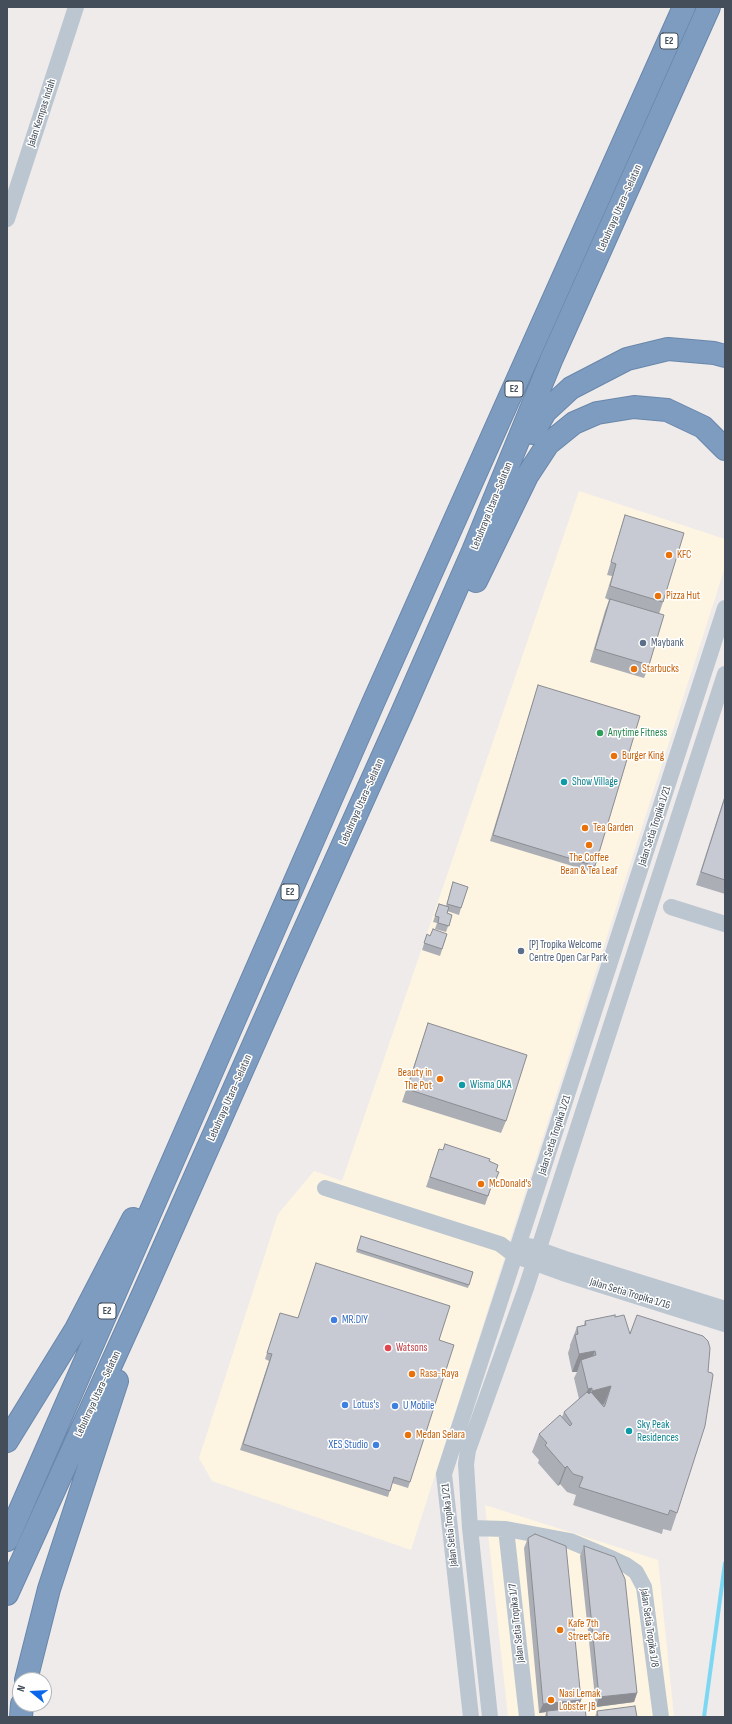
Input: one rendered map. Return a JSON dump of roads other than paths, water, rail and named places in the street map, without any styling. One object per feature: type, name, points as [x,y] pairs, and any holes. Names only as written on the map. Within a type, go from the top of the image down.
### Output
[{"type":"highway","name":"E2","points":[[7,1540],[373,703],[684,7]]},
{"type":"highway","name":"Lebuhraya Utara–Selatan","points":[[7,1594],[144,1292],[474,551],[552,358],[709,7]]},
{"type":"highway","points":[[474,551],[544,412],[571,388],[627,359],[668,349],[714,353],[725,356]]},
{"type":"highway","points":[[402,713],[456,620],[527,476],[548,444],[574,423],[597,413],[634,407],[667,410],[703,427],[725,449]]},
{"type":"highway","points":[[7,1441],[76,1329],[151,1183],[208,1082]]},
{"type":"highway","points":[[28,1672],[49,1589],[124,1361],[144,1292]]},
{"type":"street","name":"Jalan Kempas Indah","points":[[7,220],[76,7]]},
{"type":"street","name":"Jalan Setia Tropika 1/21","points":[[471,1717],[444,1474],[510,1277],[725,608]]},
{"type":"street","name":"Jalan Setia Tropika 1/21","points":[[490,1717],[470,1528],[466,1464],[468,1450],[537,1256],[725,674]]},
{"type":"street","points":[[633,895],[652,901],[660,912],[671,907],[725,924]]},
{"type":"street","name":"Jalan Setia Tropika 1/16","points":[[325,1188],[518,1249],[725,1324]]},
{"type":"street","points":[[510,1277],[508,1262],[500,1244],[518,1229],[529,1216]]},
{"type":"street","points":[[526,1288],[537,1278],[565,1267],[551,1232],[548,1220]]},
{"type":"street","name":"Jalan Setia Tropika 1/16","points":[[565,1267],[725,1309]]},
{"type":"street","name":"Jalan Setia Tropika 1/8","points":[[470,1528],[506,1528],[570,1541],[613,1558],[636,1572],[644,1587],[661,1717]]},
{"type":"street","name":"Jalan Setia Tropika 1/7","points":[[506,1528],[527,1717]]},
{"type":"waterway","points":[[704,1717],[725,1563]]},
{"type":"place","name":"KFC","points":[[669,555]]},
{"type":"place","name":"Pizza Hut","points":[[658,596]]},
{"type":"place","name":"Maybank","points":[[643,643]]},
{"type":"place","name":"Starbucks","points":[[634,669]]},
{"type":"place","name":"Anytime Fitness","points":[[600,733]]},
{"type":"place","name":"Burger King","points":[[614,756]]},
{"type":"place","name":"Show Village","points":[[564,782]]},
{"type":"place","name":"Tea Garden","points":[[585,828]]},
{"type":"place","name":"The Coffee Bean & Tea Leaf","points":[[589,845]]},
{"type":"place","name":"[P] Tropika Welcome Centre Open Car Park","points":[[521,951]]},
{"type":"place","name":"Beauty in The Pot","points":[[440,1079]]},
{"type":"place","name":"Wisma OKA","points":[[462,1085]]},
{"type":"place","name":"McDonald's","points":[[481,1184]]},
{"type":"place","name":"MR.DIY","points":[[334,1320]]},
{"type":"place","name":"Watsons","points":[[388,1348]]},
{"type":"place","name":"Rasa-Raya","points":[[412,1374]]},
{"type":"place","name":"Lotus's","points":[[345,1405]]},
{"type":"place","name":"U Mobile","points":[[395,1406]]},
{"type":"place","name":"Sky Peak Residences","points":[[629,1431]]},
{"type":"place","name":"Medan Selara","points":[[408,1435]]},
{"type":"place","name":"XES Studio","points":[[376,1445]]},
{"type":"place","name":"Kafe 7th Street Cafe","points":[[560,1630]]},
{"type":"place","name":"Nasi Lemak Lobster JB","points":[[551,1700]]}]
